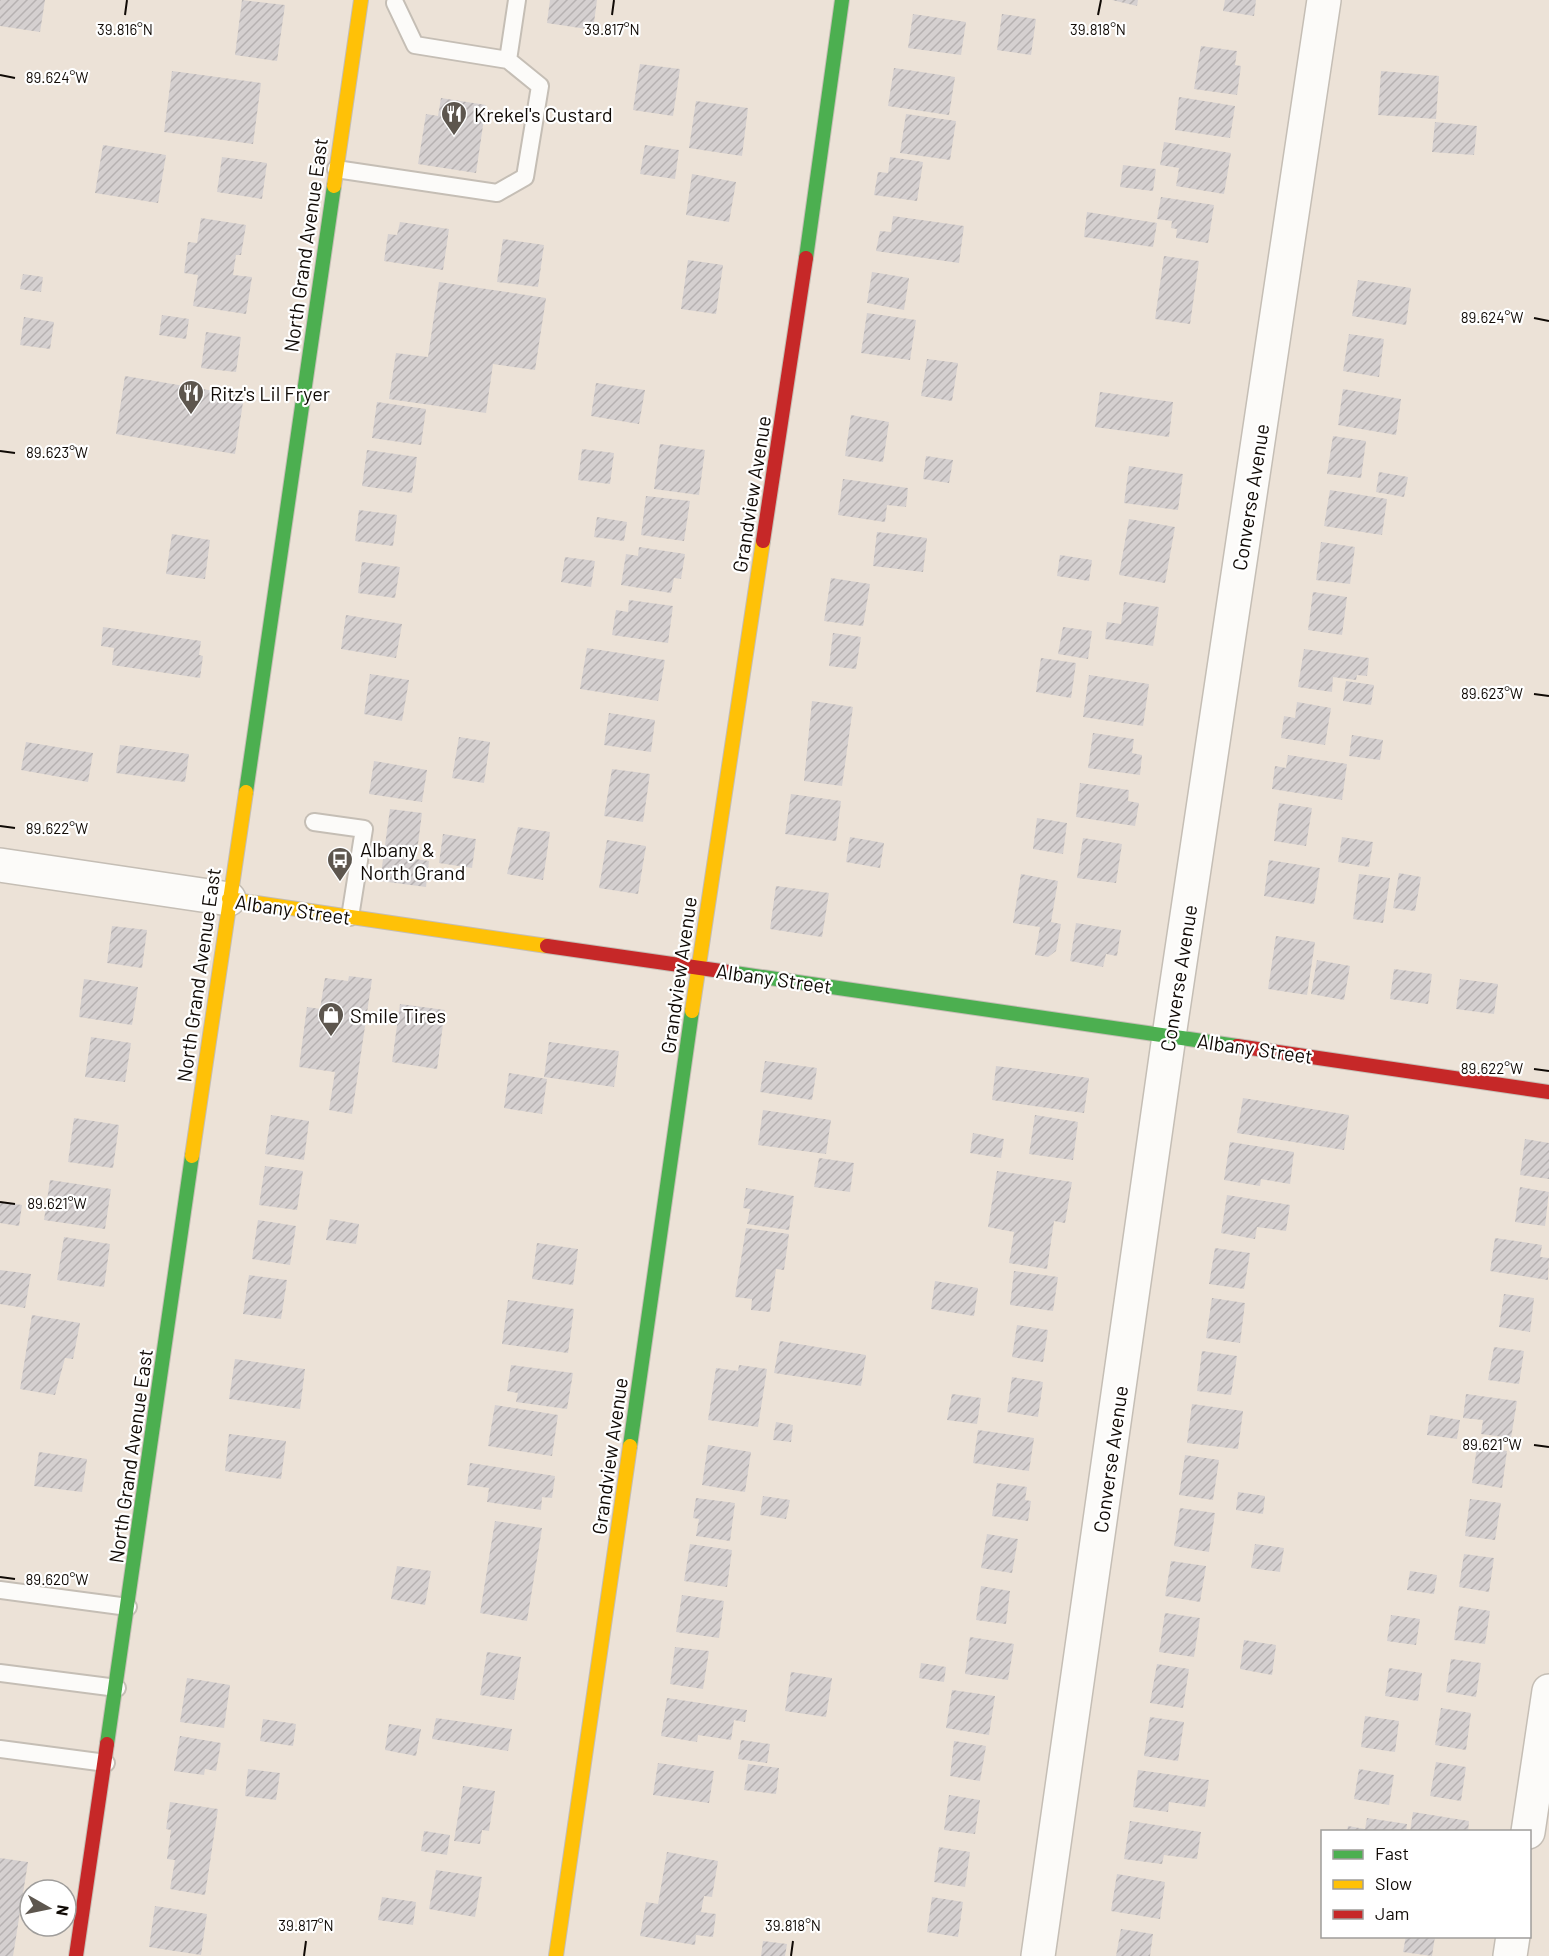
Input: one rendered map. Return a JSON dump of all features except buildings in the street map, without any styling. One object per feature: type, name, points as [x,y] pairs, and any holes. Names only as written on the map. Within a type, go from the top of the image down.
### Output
[{"type":"street","name":"North Grand Avenue East","points":[[76,1956],[117,1688],[229,899],[361,0]]},
{"type":"street","name":"Grandview Avenue","points":[[556,1956],[698,968],[818,176],[842,0]]},
{"type":"street","name":"Converse Avenue","points":[[1038,1956],[1169,1036],[1324,0]]},
{"type":"street","name":"Albany Street","points":[[0,865],[1549,1092]]},
{"type":"street","points":[[1528,1830],[1549,1690]]},
{"type":"street","points":[[1510,1956],[1513,1938]]},
{"type":"lane","points":[[508,60],[517,0]]},
{"type":"lane","points":[[336,169],[497,193],[525,177],[540,86],[508,60],[415,45],[392,2]]},
{"type":"lane","points":[[314,822],[364,829],[350,917]]},
{"type":"lane","points":[[0,1590],[128,1607]]},
{"type":"lane","points":[[0,1673],[117,1688]]},
{"type":"lane","points":[[0,1749],[106,1763]]},
{"type":"traffic: fast","points":[[806,258],[842,0]]},
{"type":"traffic: fast","points":[[246,792],[334,186]]},
{"type":"traffic: fast","points":[[728,972],[1237,1046]]},
{"type":"traffic: fast","points":[[630,1446],[692,1011]]},
{"type":"traffic: fast","points":[[107,1744],[192,1156]]},
{"type":"traffic: slow","points":[[334,186],[361,0]]},
{"type":"traffic: slow","points":[[692,1011],[763,541]]},
{"type":"traffic: slow","points":[[192,1156],[246,792]]},
{"type":"traffic: slow","points":[[229,899],[547,946]]},
{"type":"traffic: slow","points":[[556,1956],[630,1446]]},
{"type":"traffic: jam","points":[[763,541],[806,258]]},
{"type":"traffic: jam","points":[[547,946],[728,972]]},
{"type":"traffic: jam","points":[[1237,1046],[1549,1092]]},
{"type":"traffic: jam","points":[[76,1956],[107,1744]]},
{"type":"place","name":"Krekel's Custard","points":[[454,137]]},
{"type":"place","name":"Ritz's Lil Fryer","points":[[191,416]]},
{"type":"place","name":"Albany & North Grand","points":[[340,883]]},
{"type":"place","name":"Smile Tires","points":[[331,1038]]}]
